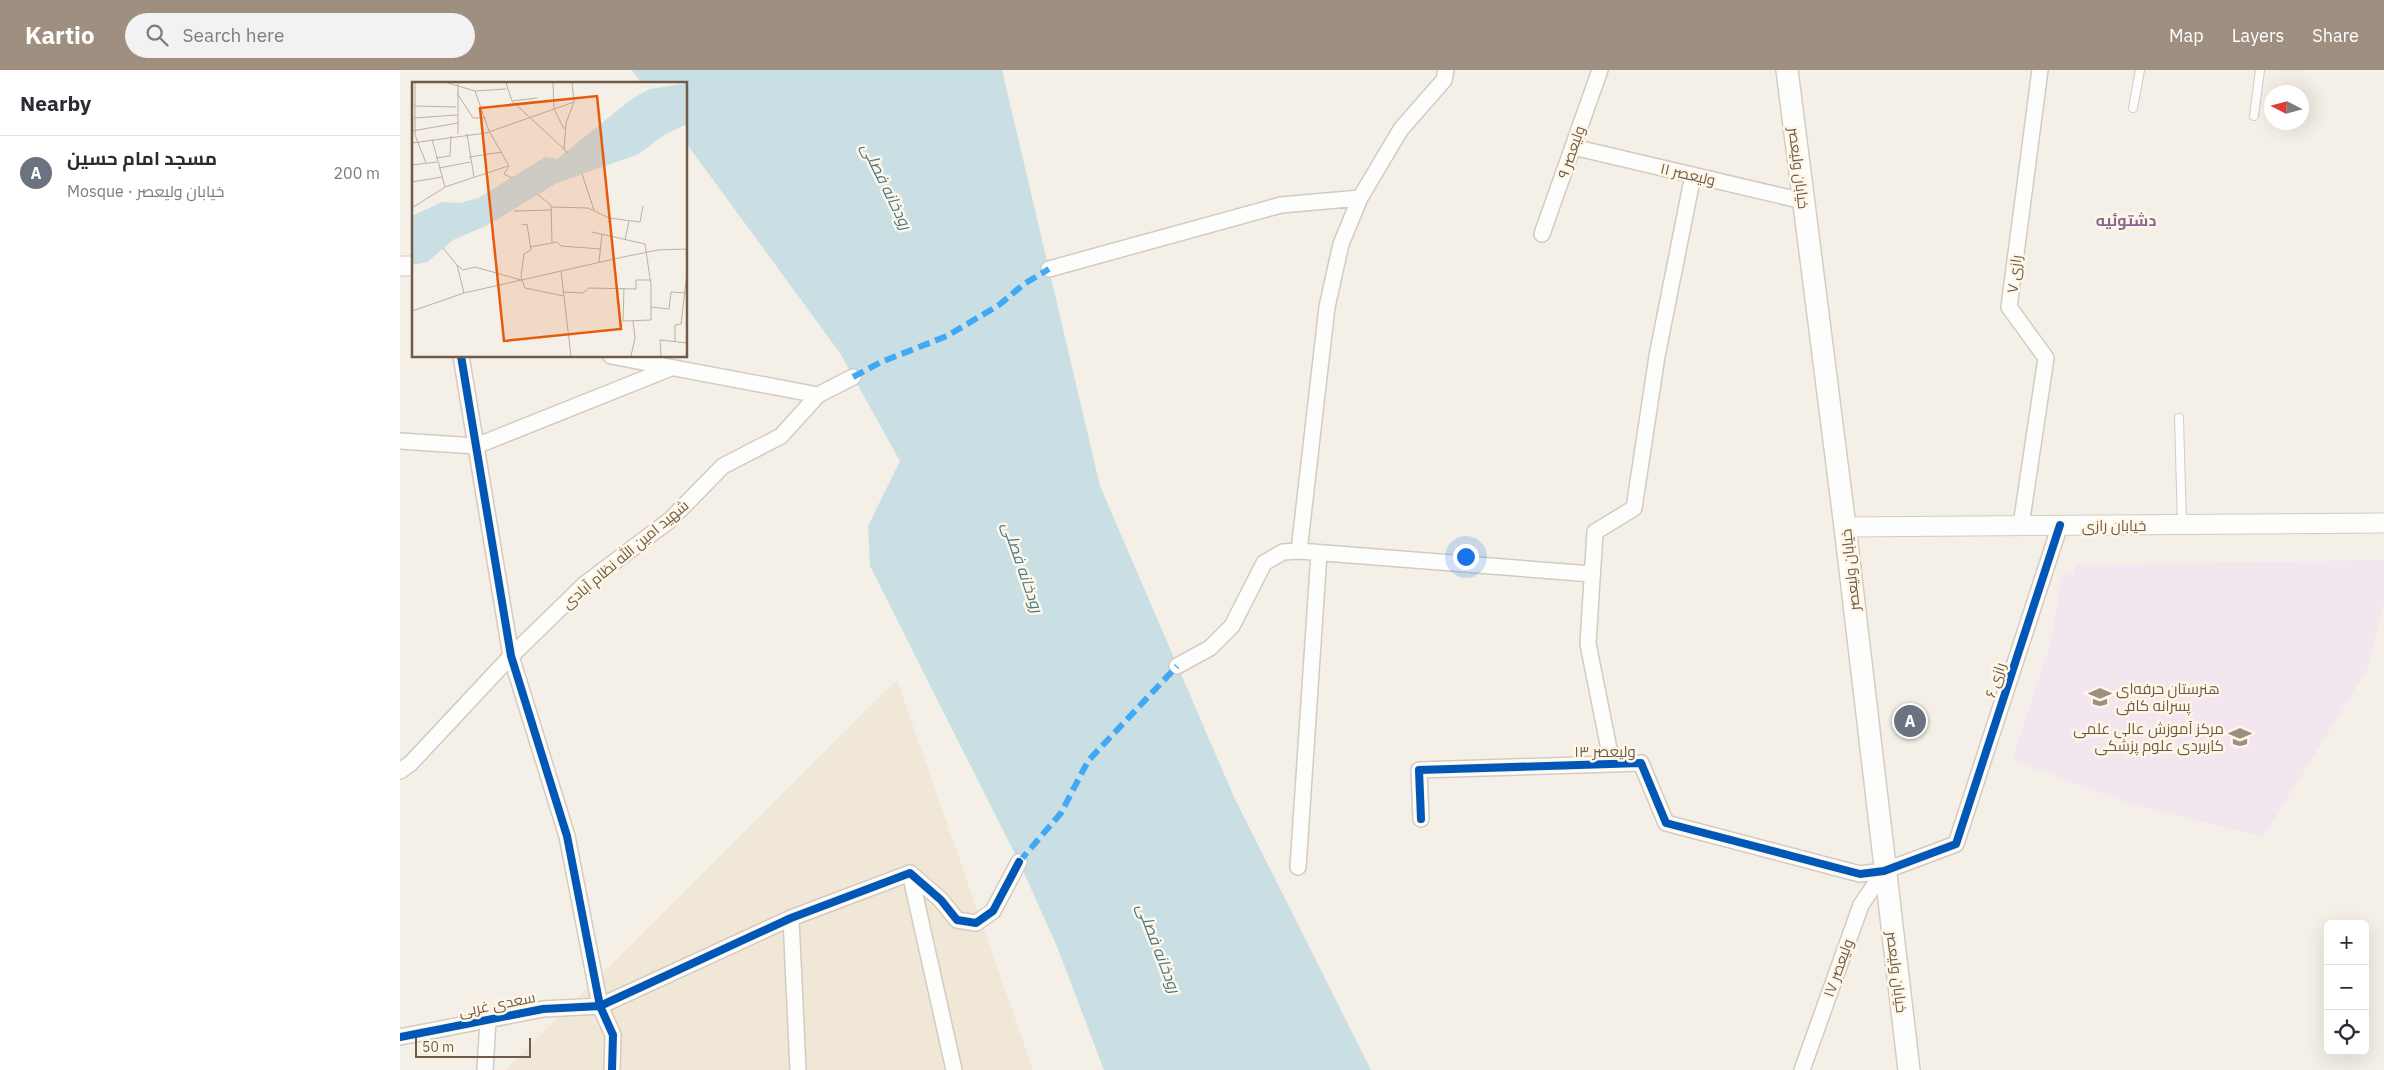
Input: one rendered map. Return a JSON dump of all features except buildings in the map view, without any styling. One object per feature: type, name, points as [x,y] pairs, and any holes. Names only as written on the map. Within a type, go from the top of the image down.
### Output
[{"type":"main road","name":"خیابان ولیعصر","points":[[1787,70],[1845,526],[1884,871],[1909,1070]]},
{"type":"street","points":[[1299,551],[1327,307],[1341,244],[1360,198],[1401,128],[1444,80],[1446,70]]},
{"type":"street","name":"ولیعصر ۹","points":[[1542,234],[1600,70]]},
{"type":"street","name":"رازی ۷","points":[[2021,525],[2046,358],[2010,307],[2040,70]]},
{"type":"street","name":"ولیعصر ۱۱","points":[[1573,147],[1804,201]]},
{"type":"street","points":[[1612,764],[1588,644],[1595,532],[1634,508],[1657,356],[1693,175]]},
{"type":"street","points":[[1049,269],[1281,205],[1360,198]]},
{"type":"street","points":[[461,358],[511,656],[568,836],[600,1006],[613,1035],[612,1070]]},
{"type":"street","points":[[621,358],[818,395],[853,377]]},
{"type":"street","points":[[400,441],[476,446],[671,368]]},
{"type":"street","name":"شهید امین الله نظام آبادی","points":[[400,771],[410,764],[511,656],[585,584],[670,520],[723,466],[781,436],[818,395]]},
{"type":"street","name":"خیابان رازی","points":[[1845,526],[2384,523]]},
{"type":"street","name":"رازی ۶","points":[[1884,871],[1956,844],[2060,525]]},
{"type":"street","points":[[1177,666],[1210,648],[1232,626],[1264,563],[1283,552],[1299,551],[1592,574]]},
{"type":"street","points":[[1298,867],[1319,553]]},
{"type":"street","name":"ولیعصر ۱۳","points":[[1421,819],[1419,770],[1641,763],[1666,824],[1860,874],[1884,871]]},
{"type":"street","points":[[910,873],[941,900],[957,920],[976,923],[993,911],[1020,862]]},
{"type":"street","name":"ولیعصر ۱۷","points":[[1802,1070],[1861,905],[1884,871]]},
{"type":"street","points":[[600,1006],[791,918],[910,873]]},
{"type":"street","points":[[910,873],[954,1070]]},
{"type":"street","points":[[791,918],[798,1070]]},
{"type":"street","name":"سعدی غربی","points":[[400,1038],[543,1009],[600,1006]]},
{"type":"street","points":[[485,1070],[488,1020]]},
{"type":"lane","points":[[2133,108],[2140,70]]},
{"type":"lane","points":[[2254,116],[2260,70]]},
{"type":"lane","points":[[2179,418],[2182,524]]},
{"type":"shaded area","name":"مرکز آموزش عالی علمی کاربردی علوم پزشکی","points":[[2384,560],[2384,602],[2367,670],[2263,837],[2133,805],[2017,762],[2014,754],[2051,641],[2062,573],[2073,576],[2075,565]]},
{"type":"shaded area","points":[[897,680],[1033,1070],[505,1070]]},
{"type":"water","name":"رودخانه فصلی","points":[[632,70],[1002,70],[1100,486],[1234,797],[1371,1070],[1104,1070],[1056,944],[1019,862],[870,566],[868,526],[900,461],[840,353],[688,146],[688,82],[641,82]]},
{"type":"marked path","points":[[853,377],[881,362],[947,336],[999,305],[1024,284],[1049,269]]},
{"type":"marked path","points":[[1019,862],[1061,813],[1088,761],[1177,666]]},
{"type":"cycle path","points":[[461,358],[511,656],[567,836],[600,1006],[613,1035],[612,1070]]},
{"type":"cycle path","points":[[1421,819],[1419,770],[1641,763],[1666,823],[1860,874],[1884,871],[1956,844],[2060,525]]},
{"type":"cycle path","points":[[400,1037],[543,1009],[600,1006],[791,918],[910,873],[941,900],[957,920],[976,923],[993,911],[1019,862]]},
{"type":"place","name":"هنرستان حرفه‌ای پسرانه کافی","points":[[2100,697]]},
{"type":"place","name":"مسجد امام حسین","points":[[1910,721]]},
{"type":"place","name":"مرکز آموزش عالی علمی کاربردی علوم پزشکی","points":[[2240,737]]},
{"type":"district","name":"دشتوئیه","points":[[2126,220]]}]
